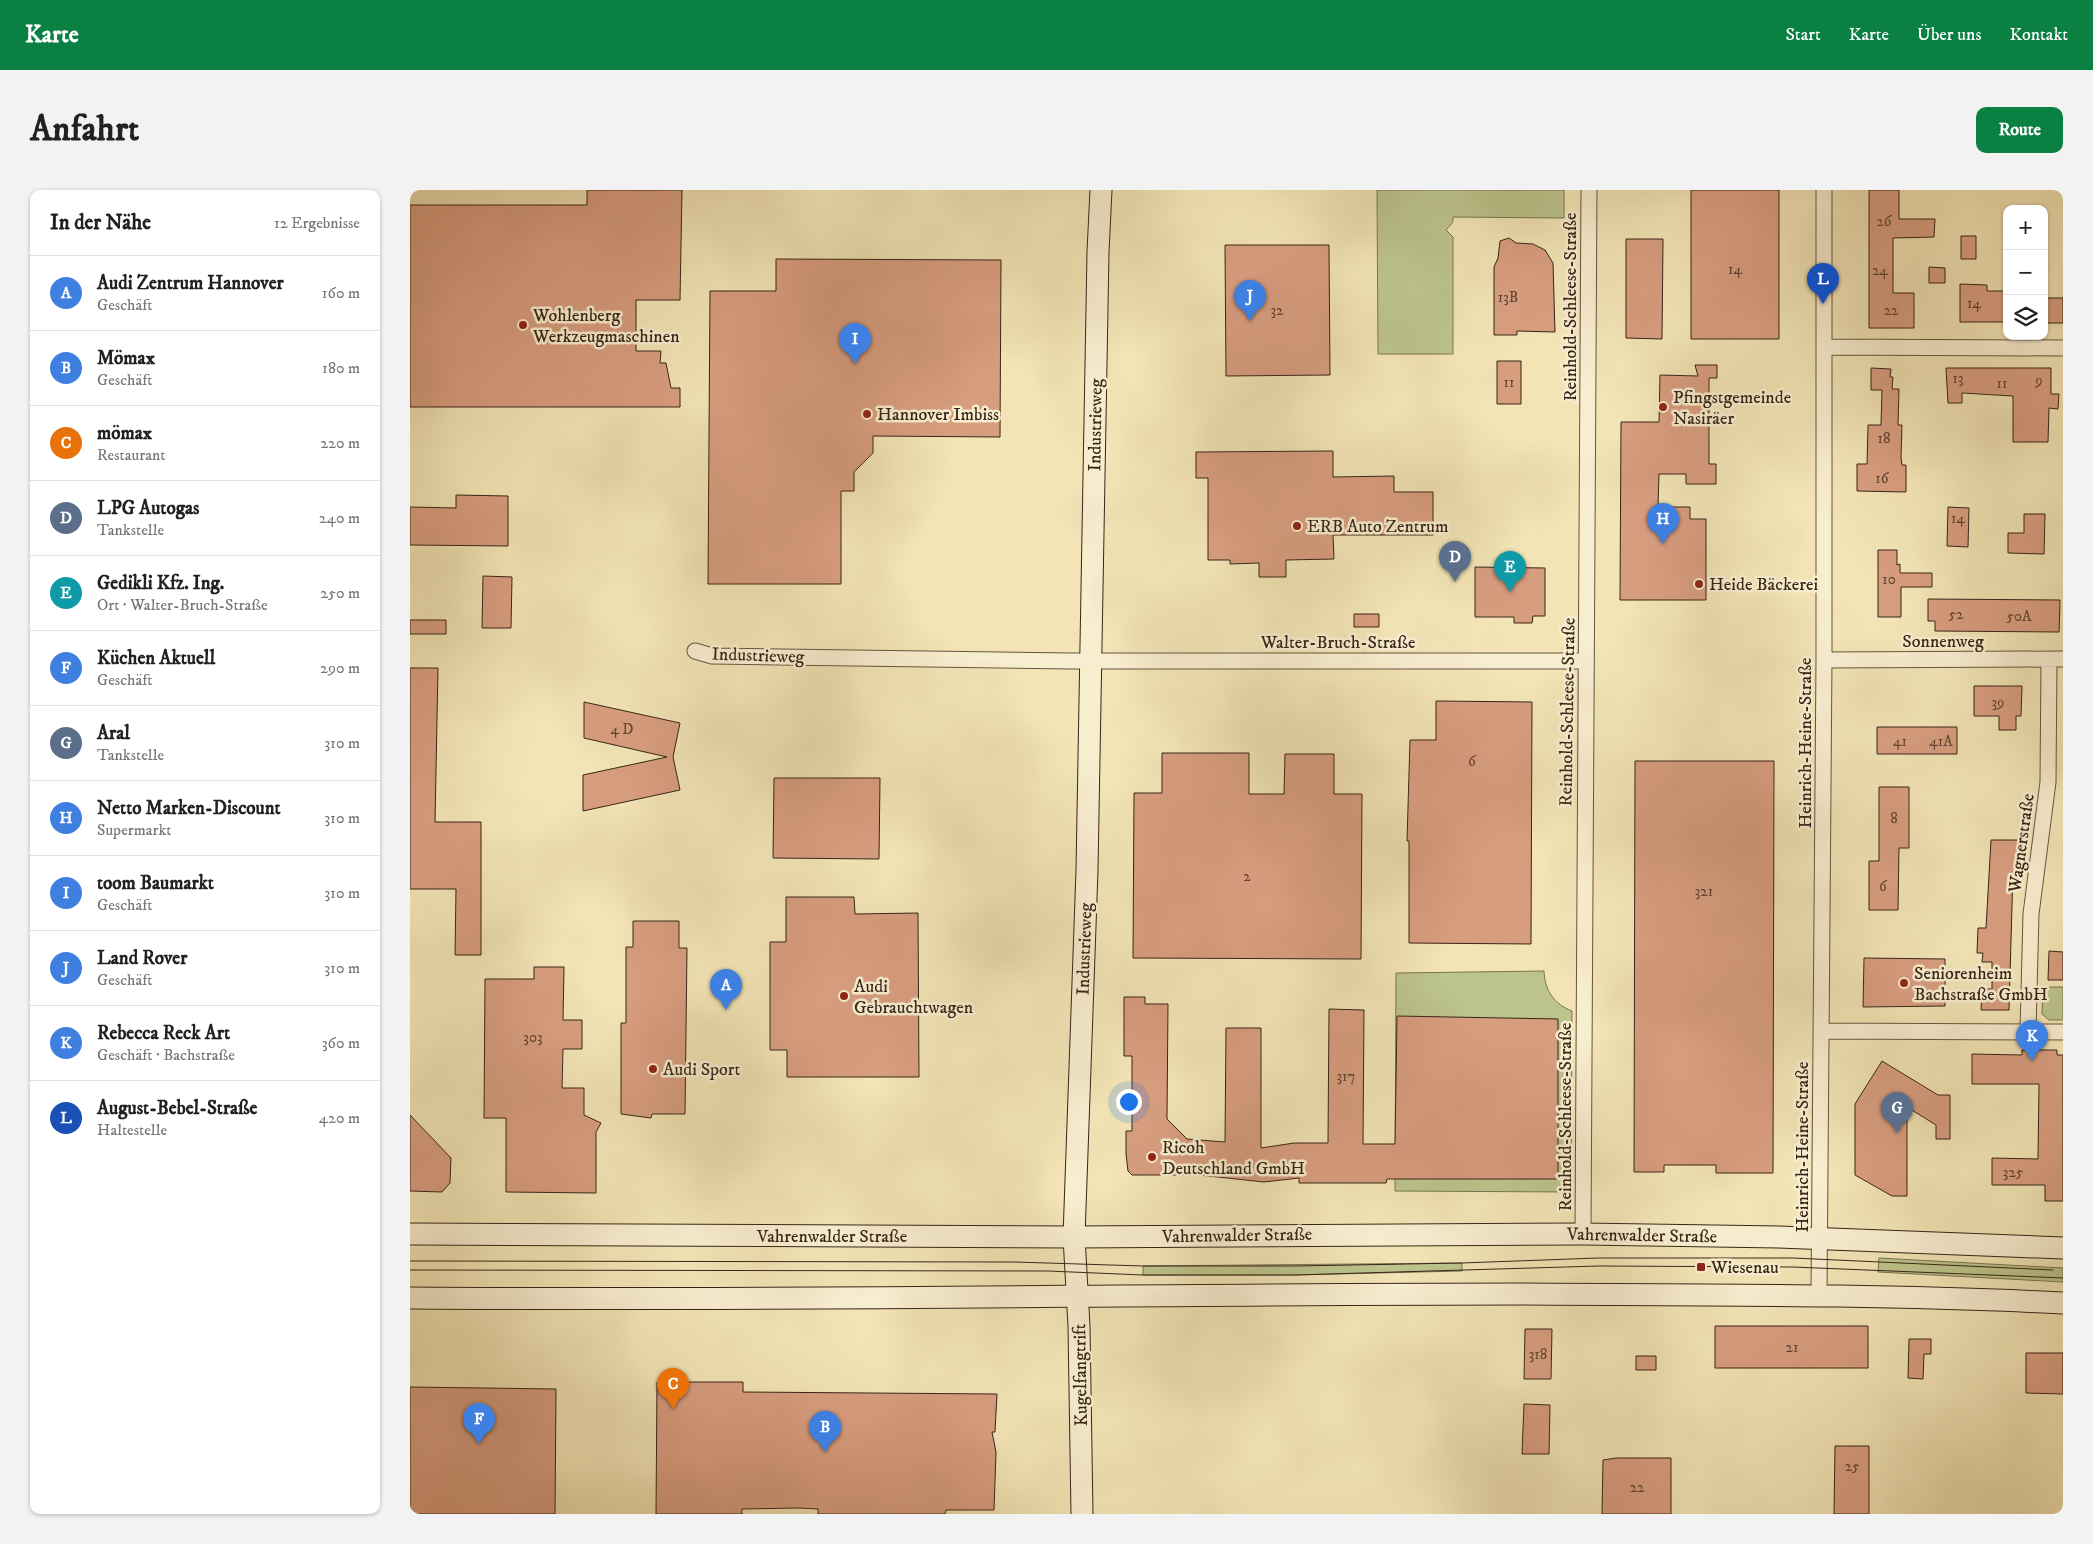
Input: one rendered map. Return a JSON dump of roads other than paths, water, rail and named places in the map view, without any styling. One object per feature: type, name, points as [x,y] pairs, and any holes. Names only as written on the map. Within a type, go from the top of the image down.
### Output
[{"type":"main road","name":"Industrieweg","points":[[1074,1236],[1087,870],[1098,261],[1101,190]]},
{"type":"main road","name":"Vahrenwalder Straße","points":[[410,1234],[1074,1236],[1582,1234],[1820,1239],[2063,1248]]},
{"type":"main road","name":"Kugelfangtrift","points":[[1074,1236],[1078,1297],[1082,1514]]},
{"type":"main road","points":[[410,1298],[742,1300],[1441,1294],[1819,1295],[1942,1297],[2063,1303]]},
{"type":"street","name":"Reinhold-Schleese-Straße","points":[[1582,1234],[1589,190]]},
{"type":"street","name":"Heinrich-Heine-Straße","points":[[1819,1295],[1824,660],[1824,190]]},
{"type":"street","points":[[1824,347],[2063,348]]},
{"type":"street","name":"Industrieweg","points":[[695,651],[712,656],[1091,661]]},
{"type":"street","name":"Sonnenweg","points":[[1824,660],[2056,659]]},
{"type":"street","name":"Wagnerstraße","points":[[2028,1031],[2031,914],[2048,782],[2056,659]]},
{"type":"street","name":"Walter-Bruch-Straße","points":[[1091,661],[1585,660]]},
{"type":"street","points":[[1822,1031],[2063,1032]]},
{"type":"tram line","points":[[410,1261],[1014,1262],[1143,1266],[1295,1266],[1598,1258],[1793,1258],[2053,1270]]},
{"type":"tram line","points":[[410,1270],[1048,1271],[1143,1275],[1295,1275],[1599,1266],[1793,1267],[2063,1278]]},
{"type":"place","name":"August-Bebel-Straße","points":[[1823,304]]},
{"type":"place","name":"Land Rover","points":[[1250,321]]},
{"type":"place","name":"Wohlenberg Werkzeugmaschinen","points":[[523,325]]},
{"type":"place","name":"toom Baumarkt","points":[[855,364]]},
{"type":"place","name":"Pfingstgemeinde Nasiräer","points":[[1663,407]]},
{"type":"place","name":"Hannover Imbiss","points":[[867,414]]},
{"type":"place","name":"ERB Auto Zentrum","points":[[1297,526]]},
{"type":"place","name":"Netto Marken-Discount","points":[[1663,544]]},
{"type":"place","name":"LPG Autogas","points":[[1455,582]]},
{"type":"place","name":"Heide Bäckerei","points":[[1699,584]]},
{"type":"place","name":"Gedikli Kfz. Ing.","points":[[1510,592]]},
{"type":"place","name":"Seniorenheim Bachstraße GmbH","points":[[1904,983]]},
{"type":"place","name":"Audi Gebrauchtwagen","points":[[844,996]]},
{"type":"place","name":"Audi Zentrum Hannover","points":[[726,1010]]},
{"type":"place","name":"Rebecca Reck Art","points":[[2032,1061]]},
{"type":"place","name":"Audi Sport","points":[[653,1069]]},
{"type":"place","name":"Aral","points":[[1897,1133]]},
{"type":"place","name":"Ricoh Deutschland GmbH","points":[[1152,1157]]},
{"type":"place","name":"Wiesenau","points":[[1701,1267]]},
{"type":"place","name":"mömax","points":[[673,1409]]},
{"type":"place","name":"Küchen Aktuell","points":[[479,1444]]},
{"type":"place","name":"Mömax","points":[[825,1452]]}]
